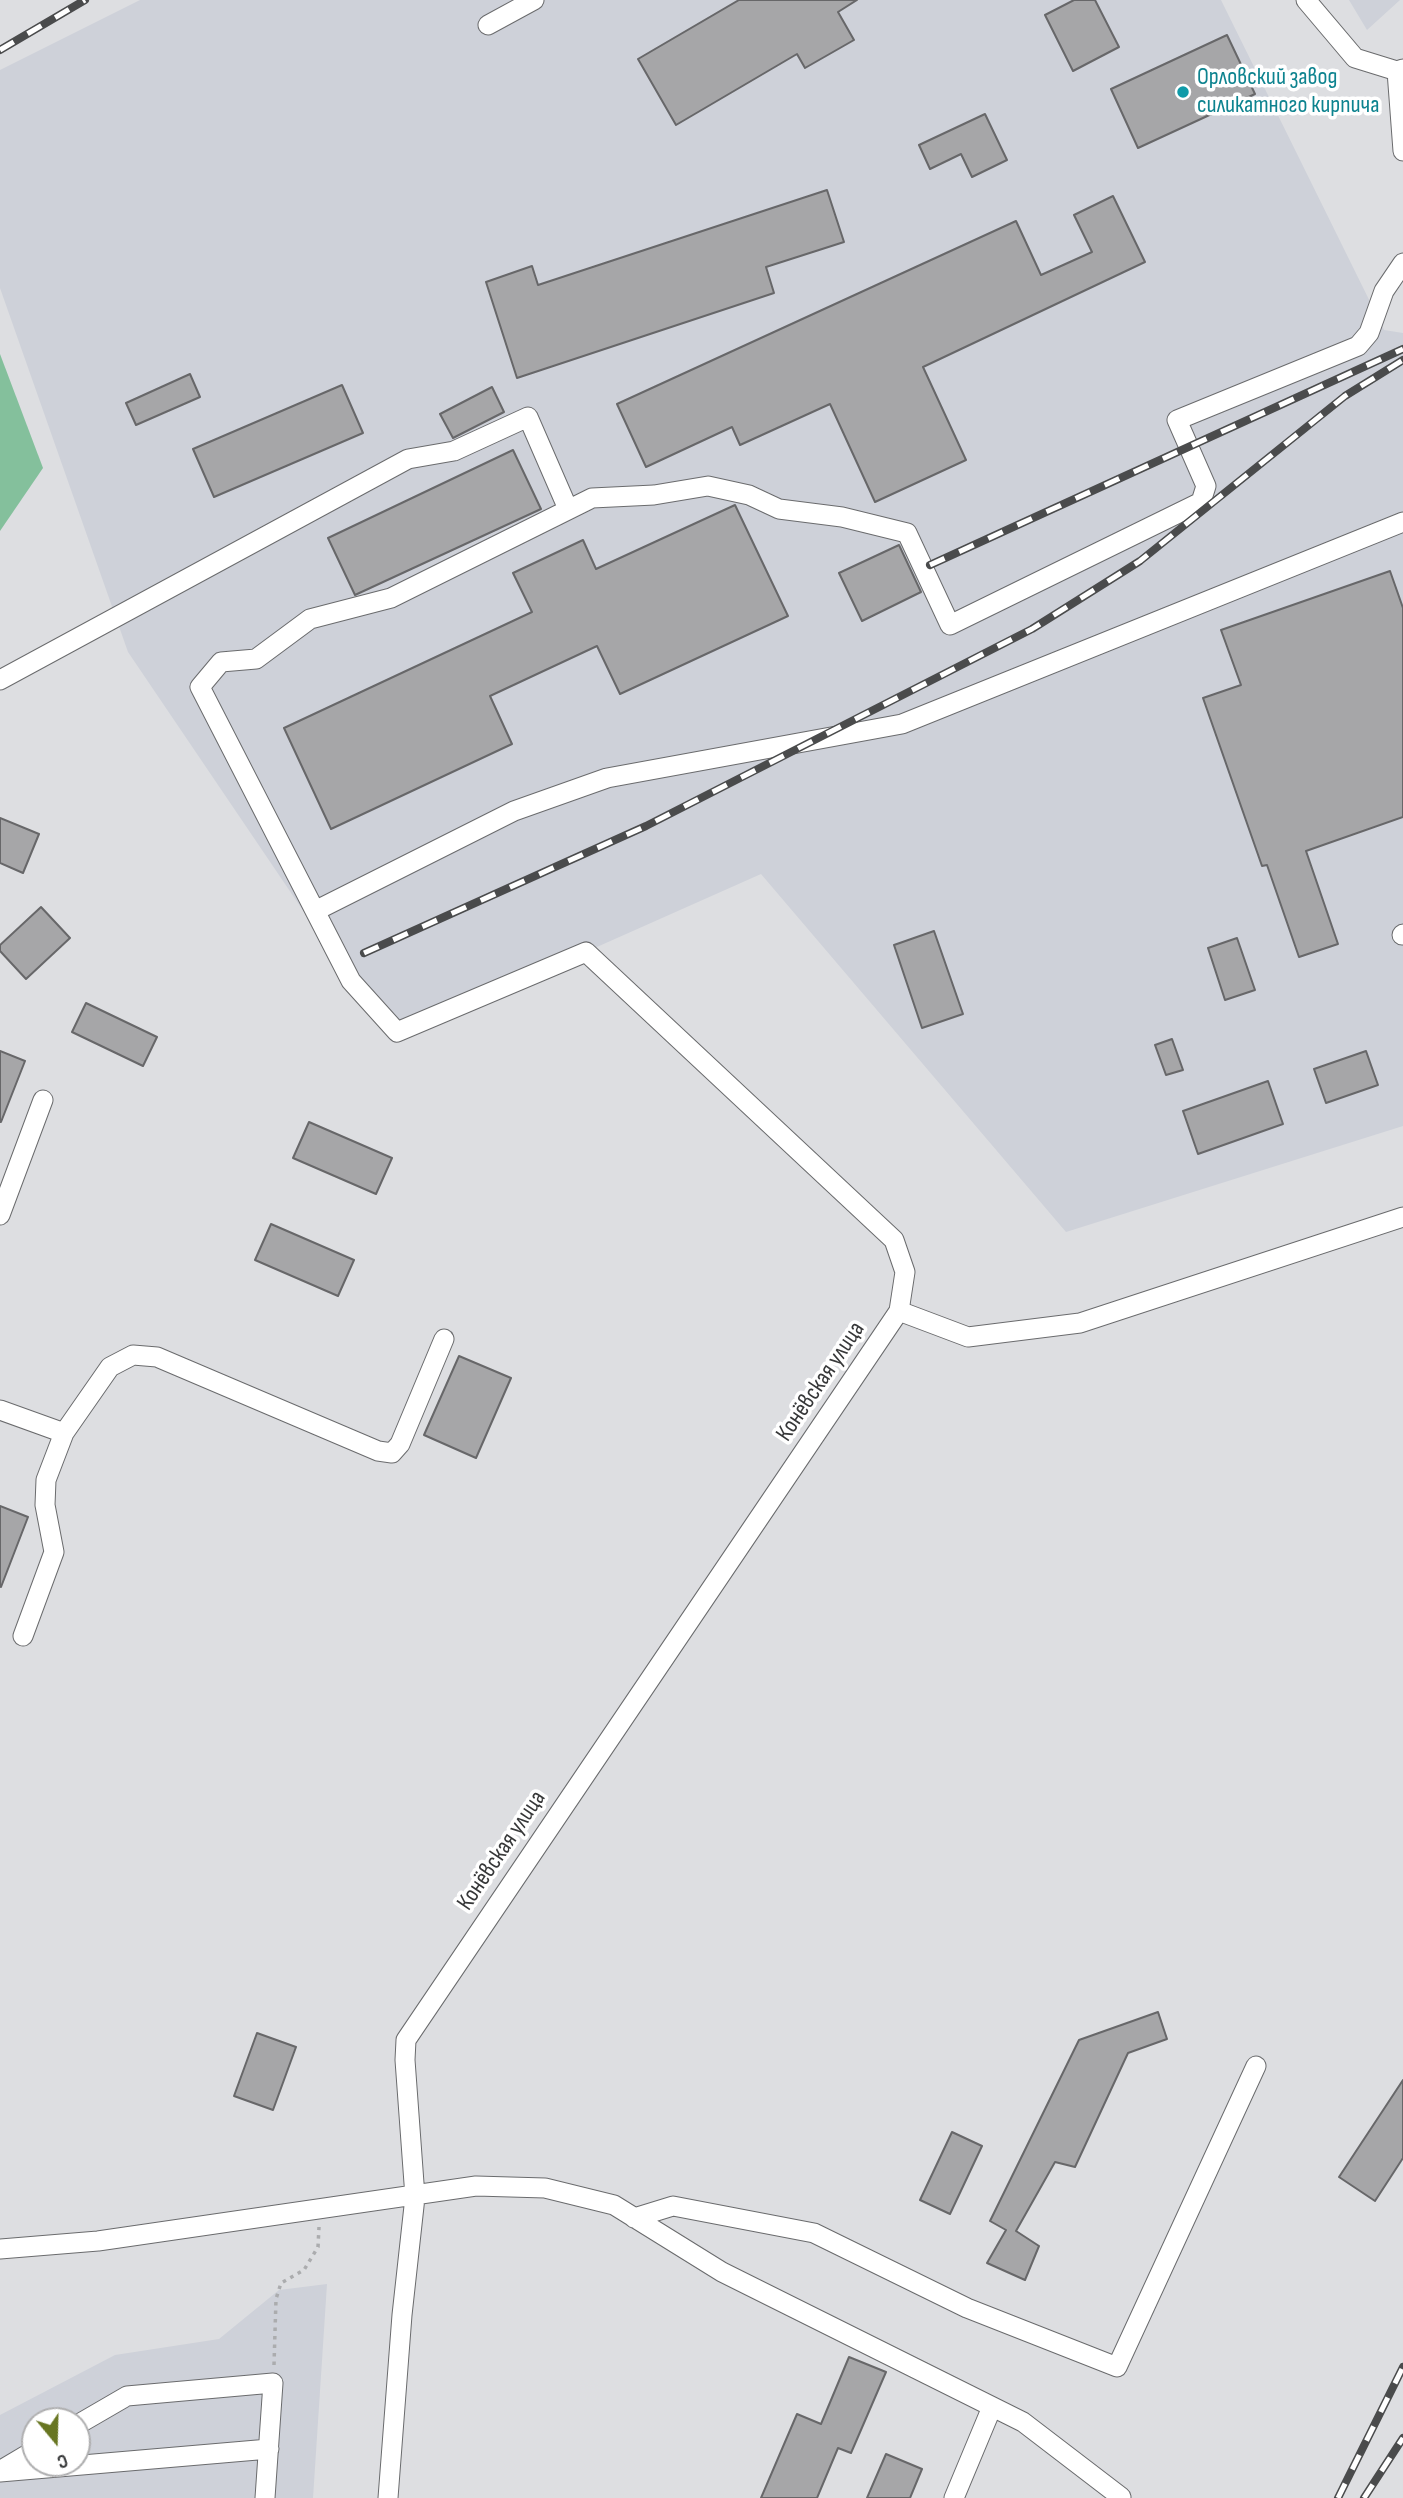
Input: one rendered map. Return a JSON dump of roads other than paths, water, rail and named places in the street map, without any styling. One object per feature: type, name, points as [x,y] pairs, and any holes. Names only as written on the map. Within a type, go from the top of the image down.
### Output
[{"type":"street","points":[[488,25],[534,0]]},
{"type":"street","points":[[1306,0],[1355,58],[1400,70],[1403,151]]},
{"type":"street","points":[[1403,263],[1384,291],[1369,333],[1358,346],[1177,420],[1206,486],[1201,502],[950,625],[907,533],[842,517],[779,509],[749,495],[708,486],[654,495],[592,498],[391,597],[310,619],[257,659],[220,662],[200,687],[351,981],[397,1032],[586,952],[894,1240],[905,1272],[899,1311],[968,1337],[1080,1323],[1403,1217]]},
{"type":"street","points":[[0,680],[408,459],[454,451],[528,417],[568,509]]},
{"type":"street","points":[[315,911],[514,811],[607,778],[902,724],[1403,522]]},
{"type":"street","points":[[0,1215],[43,1100]]},
{"type":"street","name":"Конёвская улица","points":[[388,2498],[402,2315],[415,2197],[405,2060],[406,2040],[899,1311]]},
{"type":"street","points":[[23,1636],[54,1552],[46,1505],[46,1480],[64,1433],[110,1367],[133,1354],[156,1357],[378,1451],[392,1453],[400,1444],[444,1339]]},
{"type":"street","points":[[0,1410],[64,1433]]},
{"type":"street","points":[[634,2218],[673,2206],[814,2233],[967,2308],[1117,2367],[1256,2066]]},
{"type":"street","points":[[0,2249],[98,2241],[319,2211],[476,2186],[545,2188],[614,2205],[722,2272],[1023,2422],[1121,2497]]},
{"type":"street","points":[[91,2417],[127,2396],[273,2383],[265,2498]]},
{"type":"street","points":[[954,2498],[992,2407]]},
{"type":"street","points":[[0,2471],[268,2449]]},
{"type":"street","points":[[0,2471],[21,2458]]},
{"type":"railway","points":[[0,50],[85,0]]},
{"type":"railway","points":[[930,565],[1403,349]]},
{"type":"railway","points":[[364,953],[646,826],[1032,629],[1140,561],[1345,396],[1403,360]]},
{"type":"railway","points":[[1338,2498],[1403,2367]]},
{"type":"railway","points":[[1364,2498],[1403,2438]]},
{"type":"place","name":"Орловский завод силикатного кирпича","points":[[1183,92]]}]
